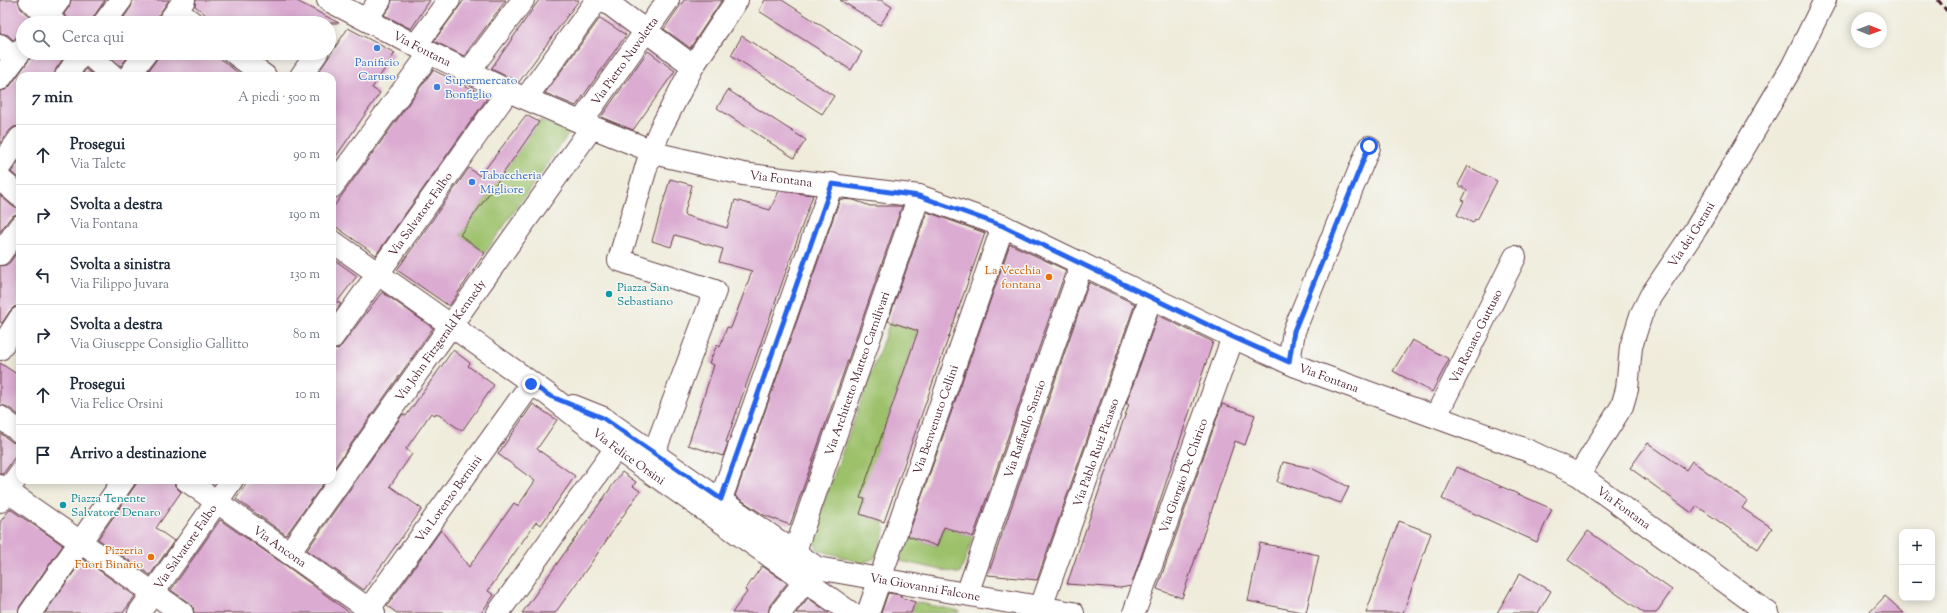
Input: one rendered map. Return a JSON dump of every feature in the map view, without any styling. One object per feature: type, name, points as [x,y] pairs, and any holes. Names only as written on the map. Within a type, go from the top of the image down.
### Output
[{"type":"street","points":[[30,0],[50,15]]},
{"type":"street","points":[[109,16],[121,0]]},
{"type":"street","name":"Via Fontana","points":[[328,0],[517,95],[587,125],[671,158],[743,174],[919,196],[1003,226],[1233,337],[1289,362],[1529,450],[1579,475],[1768,613]]},
{"type":"street","points":[[366,19],[380,0]]},
{"type":"street","points":[[336,181],[423,49],[449,0]]},
{"type":"street","points":[[469,71],[523,0]]},
{"type":"street","name":"Via Salvatore Falbo","points":[[336,332],[378,274],[517,95],[597,0]]},
{"type":"street","points":[[604,0],[693,66]]},
{"type":"street","name":"Via Pietro Nuvoletta","points":[[587,125],[646,31],[668,0]]},
{"type":"street","points":[[654,453],[715,291],[619,260],[651,151],[693,66],[737,0]]},
{"type":"street","name":"Via dei Gerani","points":[[1579,475],[1622,406],[1627,389],[1631,347],[1641,315],[1650,297],[1697,227],[1792,66],[1825,0]]},
{"type":"street","points":[[0,79],[13,50]]},
{"type":"street","points":[[69,72],[77,60]]},
{"type":"street","points":[[95,60],[108,72]]},
{"type":"street","points":[[132,72],[141,60]]},
{"type":"street","points":[[243,60],[260,72]]},
{"type":"street","points":[[303,72],[312,60]]},
{"type":"street","name":"Via John Fitzgerald Kennedy","points":[[289,553],[452,325],[587,125]]},
{"type":"street","points":[[0,166],[16,144]]},
{"type":"street","points":[[1289,362],[1294,331],[1369,146]]},
{"type":"street","points":[[0,179],[16,193]]},
{"type":"street","points":[[721,499],[832,184]]},
{"type":"street","name":"Via Architetto Matteo Carnilivari","points":[[795,551],[919,196]]},
{"type":"street","name":"Via Benvenuto Cellini","points":[[868,613],[1003,226]]},
{"type":"street","points":[[0,254],[16,232]]},
{"type":"street","name":"Via Felice Orsini","points":[[336,244],[452,325],[531,384],[550,396],[616,448],[811,574],[851,613]]},
{"type":"street","name":"Via Renato Guttuso","points":[[1436,416],[1515,257]]},
{"type":"street","name":"Via Raffaello Sanzio","points":[[967,594],[1082,264]]},
{"type":"street","name":"Via Pablo Ruiz Picasso","points":[[1041,607],[1151,297]]},
{"type":"street","points":[[7,342],[16,325]]},
{"type":"street","name":"Via Giorgio De Chirico","points":[[1134,613],[1233,337]]},
{"type":"street","name":"Via Lorenzo Bernini","points":[[370,612],[531,384]]},
{"type":"street","points":[[550,396],[603,418],[795,551],[811,574],[780,613]]},
{"type":"street","points":[[0,417],[16,429]]},
{"type":"street","points":[[498,613],[616,448]]},
{"type":"street","points":[[16,478],[2,495],[153,592],[182,613]]},
{"type":"street","points":[[30,613],[81,547],[121,484]]},
{"type":"street","name":"Via Ancona","points":[[192,484],[370,612]]},
{"type":"street","name":"Via Salvatore Falbo","points":[[139,613],[229,484]]},
{"type":"street","name":"Via Giovanni Falcone","points":[[811,574],[880,579],[967,594],[987,606],[1041,607],[1073,613]]},
{"type":"green space","points":[[540,120],[570,132],[485,253],[460,235]]},
{"type":"green space","points":[[890,322],[918,331],[861,498],[865,499],[860,514],[884,522],[884,535],[875,558],[862,563],[818,550],[814,540],[814,534],[816,524]]},
{"type":"green space","points":[[944,527],[973,537],[960,574],[900,561],[907,536],[937,546]]},
{"type":"green space","points":[[915,602],[960,611],[958,613],[911,613]]},
{"type":"building","points":[[0,0],[18,0],[21,9],[29,16],[16,16],[16,38],[13,40],[8,35],[0,33]]},
{"type":"building","points":[[71,0],[105,0],[94,16],[66,16],[64,14],[69,7]]},
{"type":"building","points":[[133,0],[169,0],[158,16],[125,16],[131,7]]},
{"type":"building","points":[[196,0],[295,0],[326,16],[207,16],[195,6]]},
{"type":"building","points":[[392,0],[430,0],[411,29],[384,15],[390,7]]},
{"type":"building","points":[[464,0],[506,0],[464,56],[434,41]]},
{"type":"building","points":[[539,0],[579,0],[519,82],[491,69]]},
{"type":"building","points":[[684,0],[722,0],[690,48],[664,29]]},
{"type":"building","points":[[765,0],[782,0],[862,52],[851,70],[759,11]]},
{"type":"building","points":[[840,0],[881,0],[892,7],[880,25]]},
{"type":"building","points":[[600,18],[626,35],[576,106],[545,93]]},
{"type":"building","points":[[348,28],[395,53],[372,88],[380,93],[336,156],[336,72],[319,72],[327,60],[336,60],[336,46]]},
{"type":"building","points":[[742,36],[834,96],[822,114],[731,55]]},
{"type":"building","points":[[648,51],[675,71],[633,130],[601,117]]},
{"type":"building","points":[[29,60],[62,60],[55,72],[20,72]]},
{"type":"building","points":[[114,60],[125,60],[121,66]]},
{"type":"building","points":[[156,60],[222,60],[237,72],[148,72]]},
{"type":"building","points":[[433,70],[488,97],[376,255],[336,227],[336,203]]},
{"type":"building","points":[[16,78],[16,127],[10,130],[0,144],[0,91],[5,90]]},
{"type":"building","points":[[728,90],[806,140],[794,158],[717,108]]},
{"type":"building","points":[[526,115],[539,122],[460,235],[485,253],[449,306],[397,270],[469,168],[480,176]]},
{"type":"building","points":[[16,165],[16,176],[11,172]]},
{"type":"building","points":[[1468,166],[1497,181],[1477,220],[1475,219],[1473,223],[1457,215],[1464,201],[1462,200],[1467,190],[1458,185]]},
{"type":"building","points":[[670,179],[692,185],[684,215],[727,228],[735,200],[770,210],[779,191],[813,195],[726,442],[728,443],[723,456],[688,445],[714,365],[709,363],[717,345],[720,347],[727,327],[731,328],[752,271],[719,262],[723,249],[675,235],[671,247],[652,241]]},
{"type":"building","points":[[0,195],[12,206],[16,207],[16,215],[10,218],[0,232]]},
{"type":"building","points":[[840,199],[854,200],[870,206],[902,206],[790,525],[764,515],[735,496]]},
{"type":"building","points":[[927,212],[985,233],[884,522],[860,514],[865,499],[860,498],[918,331],[888,321]]},
{"type":"building","points":[[1010,244],[1066,270],[973,537],[944,527],[937,546],[908,536]]},
{"type":"building","points":[[16,254],[16,307],[10,311],[2,323],[0,322],[0,266],[6,265]]},
{"type":"building","points":[[336,261],[357,276],[337,302],[341,304],[336,311]]},
{"type":"building","points":[[1089,282],[1135,304],[1037,580],[988,575]]},
{"type":"building","points":[[382,292],[433,328],[336,465],[336,349],[342,345]]},
{"type":"building","points":[[1158,315],[1213,342],[1146,542],[1131,586],[1120,588],[1067,584],[1129,404],[1126,404]]},
{"type":"building","points":[[1412,340],[1449,359],[1432,392],[1393,371]]},
{"type":"building","points":[[453,350],[470,363],[468,366],[494,385],[462,431],[436,413],[435,415],[431,413],[406,449],[412,454],[390,486],[422,509],[364,590],[307,550],[403,414],[406,416]]},
{"type":"building","points":[[0,363],[16,373],[16,413],[8,407],[0,405]]},
{"type":"building","points":[[533,404],[557,420],[537,449],[575,476],[541,525],[536,522],[488,591],[494,595],[481,613],[397,613],[387,606],[441,530],[469,567],[514,503],[518,506],[535,481],[498,454]]},
{"type":"building","points":[[1222,404],[1255,415],[1245,445],[1235,441],[1182,598],[1157,589]]},
{"type":"building","points":[[0,433],[12,442],[16,443],[16,456],[3,474],[0,474]]},
{"type":"building","points":[[1648,443],[1686,470],[1692,461],[1747,501],[1742,508],[1772,528],[1758,549],[1697,506],[1692,513],[1630,468]]},
{"type":"building","points":[[1283,462],[1311,468],[1349,487],[1341,503],[1277,482]]},
{"type":"building","points":[[1457,467],[1552,509],[1537,542],[1442,499]]},
{"type":"building","points":[[622,472],[636,482],[633,486],[640,491],[591,563],[555,613],[522,613]]},
{"type":"building","points":[[136,484],[175,484],[181,492],[156,528],[174,541],[150,575],[98,539]]},
{"type":"building","points":[[246,484],[323,484],[286,535],[236,499]]},
{"type":"building","points":[[10,509],[63,545],[20,606],[18,613],[0,613],[0,522]]},
{"type":"building","points":[[220,520],[288,567],[350,613],[194,613],[193,607],[189,603],[171,590]]},
{"type":"building","points":[[1399,521],[1431,533],[1403,613],[1366,613]]},
{"type":"building","points":[[1588,531],[1672,590],[1656,613],[1644,613],[1568,560]]},
{"type":"building","points":[[1260,543],[1319,555],[1306,613],[1248,601]]},
{"type":"building","points":[[83,559],[135,596],[123,613],[45,613]]},
{"type":"building","points":[[762,566],[787,583],[770,605],[768,613],[732,613],[747,592],[745,590]]},
{"type":"building","points":[[1520,573],[1551,591],[1538,613],[1497,613]]},
{"type":"building","points":[[888,593],[901,595],[900,597],[915,602],[911,613],[881,613]]},
{"type":"building","points":[[1885,596],[1904,613],[1869,613]]},
{"type":"building","points":[[808,598],[829,613],[796,613]]},
{"type":"railway","points":[[1938,0],[1947,11]]},
{"type":"place","name":"Panificio Caruso","points":[[377,48]]},
{"type":"place","name":"Supermercato Bonfiglio","points":[[437,87]]},
{"type":"place","name":"Tabaccheria Migliore","points":[[472,182]]},
{"type":"place","name":"La Vecchia fontana","points":[[1049,277]]},
{"type":"place","name":"Piazza San Sebastiano","points":[[609,294]]},
{"type":"place","name":"Piazza Tenente Salvatore Denaro","points":[[63,505]]},
{"type":"place","name":"Pizzeria Fuori Binario","points":[[151,557]]},
{"type":"route","points":[[531,384],[550,396],[603,418],[721,499],[832,184],[919,196],[1003,226],[1233,337],[1289,362],[1294,331],[1369,146]]}]
